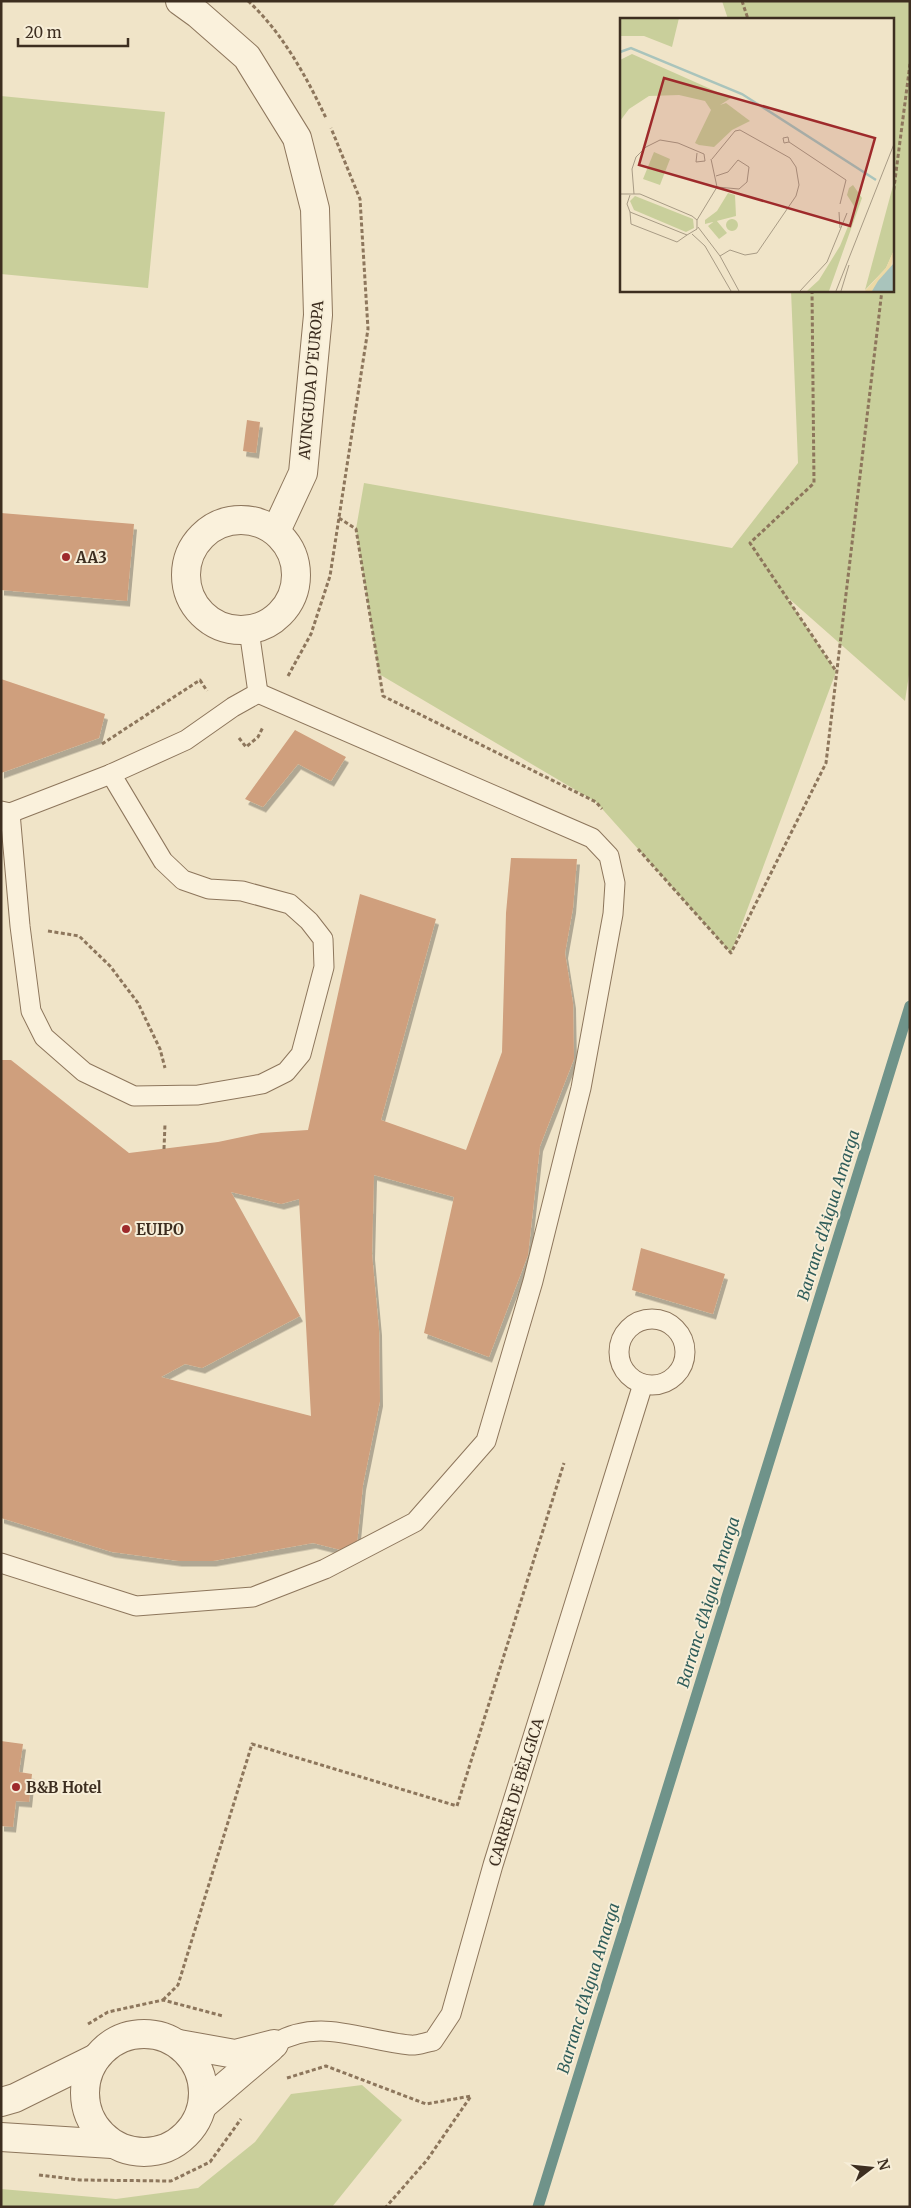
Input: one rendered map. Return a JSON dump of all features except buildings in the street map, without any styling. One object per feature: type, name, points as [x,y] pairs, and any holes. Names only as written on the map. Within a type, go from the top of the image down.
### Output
[{"type":"street","name":"AVINGUDA D'EUROPA","points":[[180,1],[198,14],[247,58],[297,138],[315,209],[318,315],[303,473],[276,531]]},
{"type":"street","points":[[247,519],[276,531],[291,552],[296,576],[290,601],[273,621],[249,630],[218,626],[194,605],[185,575],[193,546],[216,524],[247,519]]},
{"type":"street","points":[[1,2137],[112,2144],[130,2151],[148,2153],[167,2148],[184,2138],[196,2123],[202,2105],[204,2089],[200,2072],[191,2057],[179,2044],[162,2036],[144,2033],[126,2036],[109,2044],[96,2058],[87,2075],[84,2094],[88,2114],[98,2130],[112,2144]]},
{"type":"street","name":"CARRER DE BÈLGICA","points":[[179,2044],[235,2054],[274,2044]]},
{"type":"street","name":"CARRER DE BÈLGICA","points":[[202,2105],[274,2044]]},
{"type":"street","points":[[1,2102],[15,2098],[96,2058]]},
{"type":"lane","points":[[249,630],[258,693]]},
{"type":"lane","points":[[111,774],[163,861],[183,880],[209,889],[242,891],[290,904],[309,920],[323,939],[324,967],[301,1054],[286,1072],[262,1084],[198,1095],[134,1096],[84,1072],[44,1037],[32,1011],[5,812],[111,774],[186,740],[233,707],[258,693]]},
{"type":"lane","points":[[1,1563],[136,1606],[253,1597],[325,1570],[415,1522],[486,1441],[533,1281],[581,1088],[613,914],[615,883],[609,856],[592,838],[258,693]]},
{"type":"lane","name":"CARRER DE BÈLGICA","points":[[274,2044],[289,2035],[331,2030],[412,2045],[433,2041],[451,2014],[493,1865],[643,1384]]},
{"type":"path","points":[[742,1],[748,18]]},
{"type":"path","points":[[894,188],[910,64]]},
{"type":"path","points":[[812,291],[814,483],[750,543],[836,672]]},
{"type":"path","points":[[634,845],[731,953],[826,764],[882,291]]},
{"type":"path","points":[[339,518],[356,529],[382,696],[596,802],[602,810]]},
{"type":"path","points":[[20,926],[79,936],[110,966],[138,1003],[160,1049],[165,1071],[167,1095],[164,1148]]},
{"type":"path","points":[[164,2000],[178,1984],[252,1744],[456,1806],[564,1463]]},
{"type":"path","points":[[82,2028],[108,2012],[164,2000],[231,2018]]},
{"type":"path","points":[[281,2080],[326,2066],[426,2104],[470,2096],[427,2160],[386,2207]]},
{"type":"path","points":[[31,2174],[80,2180],[171,2181],[210,2162],[247,2111]]},
{"type":"green space","points":[[722,1],[910,1],[910,668],[905,701],[786,596],[836,672],[731,953],[596,802],[379,674],[356,529],[364,483],[732,548],[798,463],[791,291],[894,291],[894,18],[728,18]]},
{"type":"green space","points":[[1,96],[165,112],[148,288],[1,274]]},
{"type":"green space","points":[[362,2085],[402,2120],[332,2207],[1,2207],[1,2189],[116,2199],[198,2188],[255,2142],[291,2094]]},
{"type":"waterway","name":"Barranc d'Aigua Amarga","points":[[538,2207],[910,1006]]},
{"type":"place","name":"AA3","points":[[66,557]]},
{"type":"place","name":"EUIPO","points":[[126,1229]]},
{"type":"place","name":"B&B Hotel","points":[[16,1787]]}]
